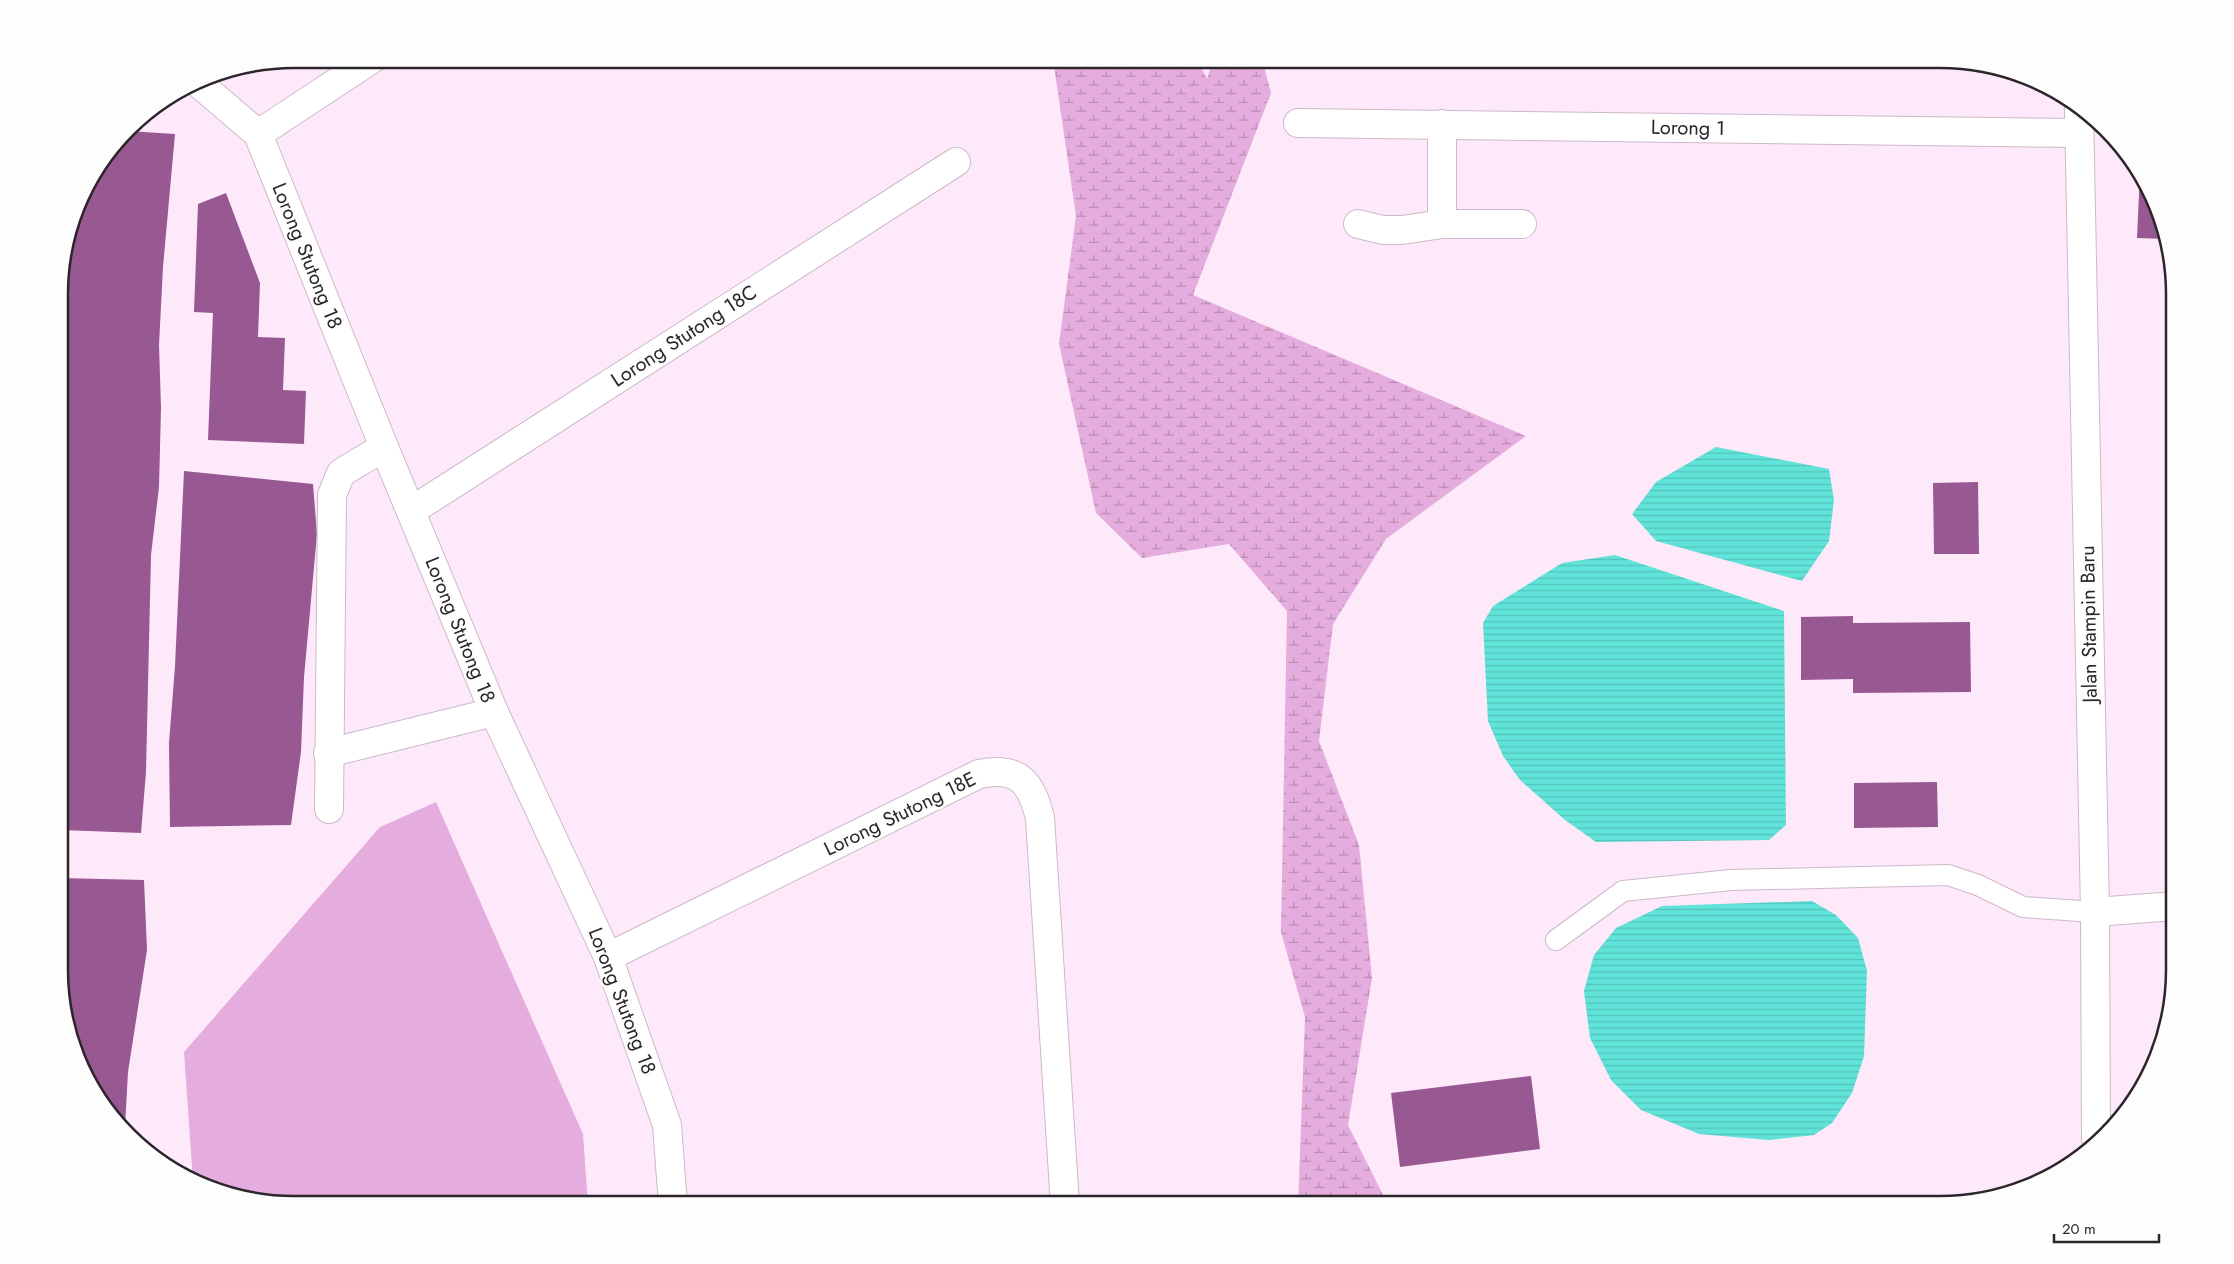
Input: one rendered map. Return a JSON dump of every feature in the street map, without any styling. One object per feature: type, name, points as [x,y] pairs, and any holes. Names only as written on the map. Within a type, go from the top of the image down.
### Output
[{"type":"street","points":[[258,134],[358,68]]},
{"type":"street","name":"Lorong Stutong 18","points":[[203,87],[258,134],[384,447],[494,712],[608,957],[667,1125],[672,1196]]},
{"type":"street","name":"Lorong 1","points":[[1298,123],[2079,121]]},
{"type":"street","name":"Jalan Stampin Baru","points":[[2079,121],[2096,912],[2096,1134]]},
{"type":"street","points":[[1442,124],[1442,224]]},
{"type":"street","name":"Lorong Stutong 18C","points":[[412,511],[956,162]]},
{"type":"street","points":[[1358,224],[1383,230],[1402,230],[1442,224],[1522,224]]},
{"type":"street","points":[[329,808],[328,752],[332,496],[341,473],[384,447]]},
{"type":"street","points":[[328,752],[494,712]]},
{"type":"street","name":"Lorong Stutong 18E","points":[[608,957],[979,774],[1004,771],[1023,780],[1034,795],[1040,818],[1063,1196]]},
{"type":"street","points":[[2096,912],[2166,907]]},
{"type":"lane","points":[[1556,940],[1622,891],[1731,880],[1948,875],[1978,884],[2023,908],[2096,912]]},
{"type":"green space","points":[[1054,68],[1202,68],[1207,79],[1210,68],[1264,68],[1271,93],[1193,295],[1526,436],[1386,539],[1333,624],[1319,741],[1359,845],[1372,978],[1348,1125],[1384,1196],[1298,1196],[1305,1017],[1281,932],[1287,611],[1229,544],[1142,558],[1096,513],[1059,344],[1076,216]]},
{"type":"green space","points":[[436,802],[583,1134],[587,1196],[279,1196],[235,1189],[192,1173],[184,1052],[380,827]]},
{"type":"shaded area","points":[[1716,447],[1829,469],[1834,500],[1829,541],[1802,581],[1656,541],[1632,514],[1656,482]]},
{"type":"shaded area","points":[[1615,555],[1784,611],[1786,825],[1769,840],[1596,842],[1565,820],[1520,780],[1503,756],[1488,721],[1483,623],[1493,606],[1562,563]]},
{"type":"shaded area","points":[[1812,901],[1836,915],[1858,938],[1867,971],[1864,1056],[1852,1093],[1832,1123],[1814,1135],[1769,1140],[1699,1134],[1641,1110],[1611,1080],[1590,1038],[1584,991],[1594,955],[1616,928],[1662,906]]},
{"type":"building","points":[[136,132],[175,134],[163,267],[159,345],[161,408],[159,487],[151,555],[146,772],[141,833],[68,830],[69,264],[79,221],[91,193],[114,156]]},
{"type":"building","points":[[2139,186],[2155,221],[2160,239],[2137,238]]},
{"type":"building","points":[[226,193],[260,283],[258,337],[285,338],[283,390],[306,391],[304,444],[208,440],[213,313],[194,312],[198,204]]},
{"type":"building","points":[[184,471],[313,484],[317,534],[304,677],[301,752],[291,825],[170,827],[169,743],[175,666]]},
{"type":"building","points":[[1978,482],[1979,554],[1934,554],[1933,483]]},
{"type":"building","points":[[1853,616],[1853,623],[1970,622],[1971,692],[1853,693],[1853,679],[1801,680],[1801,617]]},
{"type":"building","points":[[1937,782],[1938,827],[1854,828],[1854,783]]},
{"type":"building","points":[[68,878],[144,880],[147,950],[128,1072],[125,1121],[98,1084],[79,1043],[75,1029],[68,985]]},
{"type":"building","points":[[1531,1076],[1540,1149],[1400,1167],[1391,1093]]}]
